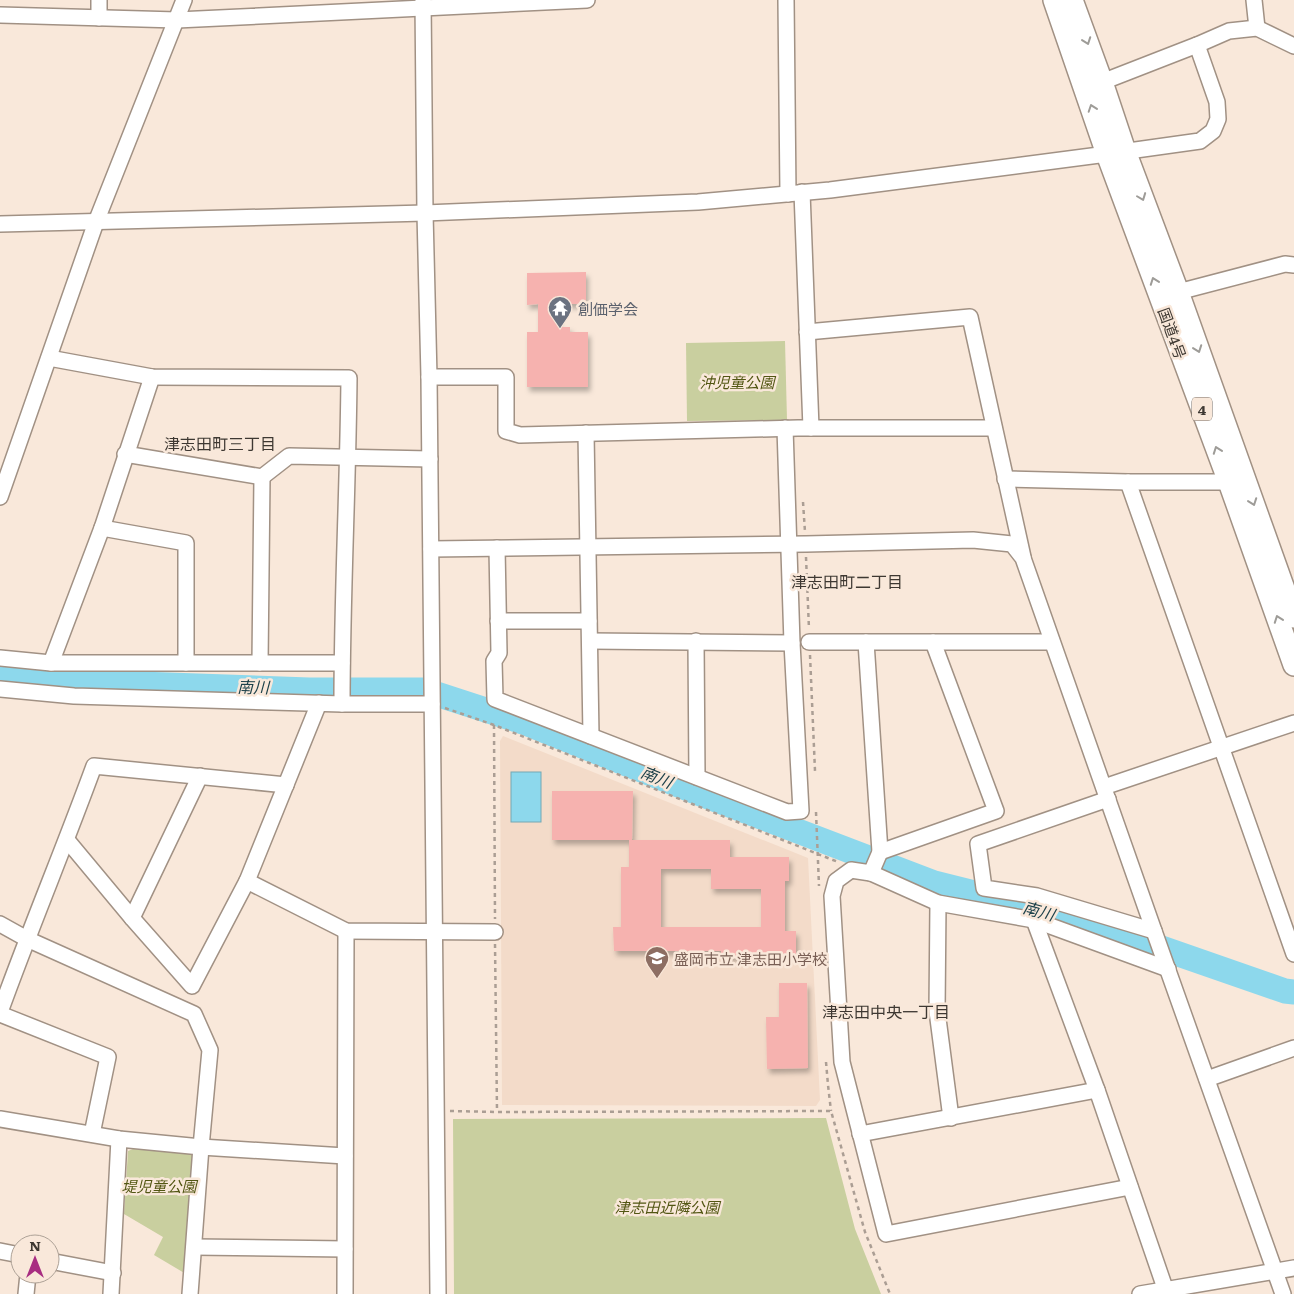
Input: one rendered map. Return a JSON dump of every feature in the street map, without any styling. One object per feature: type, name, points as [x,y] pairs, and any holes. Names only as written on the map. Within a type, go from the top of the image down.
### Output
[{"type":"highway","name":"国道4号","points":[[1054,0],[1116,153],[1178,292],[1294,617]]},
{"type":"highway","name":"国道4号","points":[[1072,0],[1102,82],[1116,153],[1294,665]]},
{"type":"street","points":[[98,0],[99,18]]},
{"type":"street","points":[[0,497],[96,222],[184,0]]},
{"type":"street","points":[[0,15],[177,20],[423,4],[587,0]]},
{"type":"street","points":[[786,0],[795,193],[807,332],[811,428]]},
{"type":"street","points":[[1254,0],[1257,28]]},
{"type":"street","points":[[423,4],[430,459],[438,1294]]},
{"type":"street","points":[[1102,82],[1230,31],[1257,28],[1294,46]]},
{"type":"street","points":[[0,224],[425,213],[698,202],[795,193],[1200,141],[1213,132],[1218,119],[1217,102],[1197,45]]},
{"type":"street","points":[[1178,292],[1285,264],[1294,265]]},
{"type":"street","points":[[807,332],[970,316],[1023,558],[1283,1294]]},
{"type":"street","points":[[49,358],[152,377],[349,378],[342,704]]},
{"type":"street","points":[[51,663],[102,528],[152,377]]},
{"type":"street","points":[[429,378],[506,377],[506,431],[520,435],[785,428],[994,428]]},
{"type":"street","points":[[497,548],[499,653],[494,661],[495,699],[787,812],[801,811],[792,643],[785,428]]},
{"type":"street","points":[[586,432],[591,736]]},
{"type":"street","points":[[125,454],[262,477],[289,456],[430,459]]},
{"type":"street","points":[[260,663],[262,477]]},
{"type":"street","points":[[1005,478],[1128,482],[1229,482]]},
{"type":"street","points":[[1128,482],[1294,954]]},
{"type":"street","points":[[102,528],[186,543],[186,663]]},
{"type":"street","points":[[431,549],[973,540],[1012,544],[1023,558]]},
{"type":"street","points":[[498,622],[589,622]]},
{"type":"street","points":[[590,641],[792,643]]},
{"type":"street","points":[[696,641],[697,777]]},
{"type":"street","points":[[809,642],[1052,642]]},
{"type":"street","points":[[866,642],[879,854],[872,872]]},
{"type":"street","points":[[879,854],[996,811],[934,642]]},
{"type":"street","points":[[0,658],[51,663],[342,663]]},
{"type":"street","points":[[0,690],[74,696],[342,704],[432,704]]},
{"type":"street","points":[[66,840],[192,986],[247,881],[319,703]]},
{"type":"street","points":[[978,844],[1222,748],[1294,724]]},
{"type":"street","points":[[92,1134],[108,1057],[0,1013],[94,766],[286,785]]},
{"type":"street","points":[[132,918],[200,776]]},
{"type":"street","points":[[977,818],[978,844],[984,888],[1037,896],[1154,931]]},
{"type":"street","points":[[1130,1187],[886,1234],[842,1062],[832,896],[836,881],[851,870],[872,872],[938,903],[1034,920],[1168,969]]},
{"type":"street","points":[[247,881],[346,931],[495,932]]},
{"type":"street","points":[[938,903],[937,1012],[951,1118]]},
{"type":"street","points":[[1034,920],[1097,1090],[1166,1292]]},
{"type":"street","points":[[0,924],[194,1014],[210,1050],[190,1294]]},
{"type":"street","points":[[345,1294],[346,931]]},
{"type":"street","points":[[1207,1079],[1294,1048]]},
{"type":"street","points":[[860,1134],[1097,1090]]},
{"type":"street","points":[[0,1119],[119,1139],[201,1147],[345,1156]]},
{"type":"street","points":[[111,1294],[119,1139]]},
{"type":"street","points":[[194,1247],[345,1249]]},
{"type":"street","points":[[60,1263],[112,1273]]},
{"type":"street","points":[[1140,1294],[1166,1292],[1294,1268]]},
{"type":"path","points":[[806,544],[815,780]]},
{"type":"path","points":[[432,704],[494,725],[848,866],[851,870]]},
{"type":"path","points":[[816,810],[818,854]]},
{"type":"path","points":[[436,1111],[831,1111],[865,1232],[890,1294]]},
{"type":"shaded area","name":"盛岡市立 津志田小学校","points":[[503,736],[808,858],[820,1100],[816,1106],[502,1105],[500,741]]},
{"type":"green space","name":"沖児童公園","points":[[785,341],[787,420],[687,421],[686,343]]},
{"type":"green space","name":"津志田近隣公園","points":[[826,1118],[855,1229],[881,1294],[454,1294],[453,1119]]},
{"type":"green space","name":"堤児童公園","points":[[133,1149],[191,1153],[195,1157],[186,1274],[154,1255],[163,1237],[124,1214],[128,1151]]},
{"type":"water","points":[[511,772],[541,772],[541,822],[511,822]]},
{"type":"building","name":"創価学会","points":[[586,272],[586,304],[558,304],[558,327],[570,327],[570,332],[588,332],[588,387],[527,387],[527,332],[538,332],[538,304],[527,305],[527,273]]},
{"type":"building","points":[[552,791],[633,791],[632,840],[552,840]]},
{"type":"building","points":[[629,840],[730,840],[730,857],[789,857],[789,881],[785,881],[785,931],[796,931],[796,956],[721,957],[721,951],[614,951],[613,927],[621,927],[621,867],[629,867]],"holes":[[[661,869],[711,869],[711,889],[761,889],[761,927],[661,927]]]},
{"type":"building","points":[[779,983],[807,983],[808,1068],[767,1069],[766,1017],[779,1017]]},
{"type":"waterway","name":"南川","points":[[0,673],[140,684],[309,690],[424,690],[523,722],[703,795],[934,883],[1055,913],[1285,991],[1294,992]]},
{"type":"place","name":"創価学会","points":[[560,329]]},
{"type":"place","name":"盛岡市立 津志田小学校","points":[[657,979]]},
{"type":"district","name":"津志田町三丁目","points":[[220,443]]},
{"type":"district","name":"津志田町二丁目","points":[[847,581]]},
{"type":"district","name":"津志田中央一丁目","points":[[886,1011]]}]
